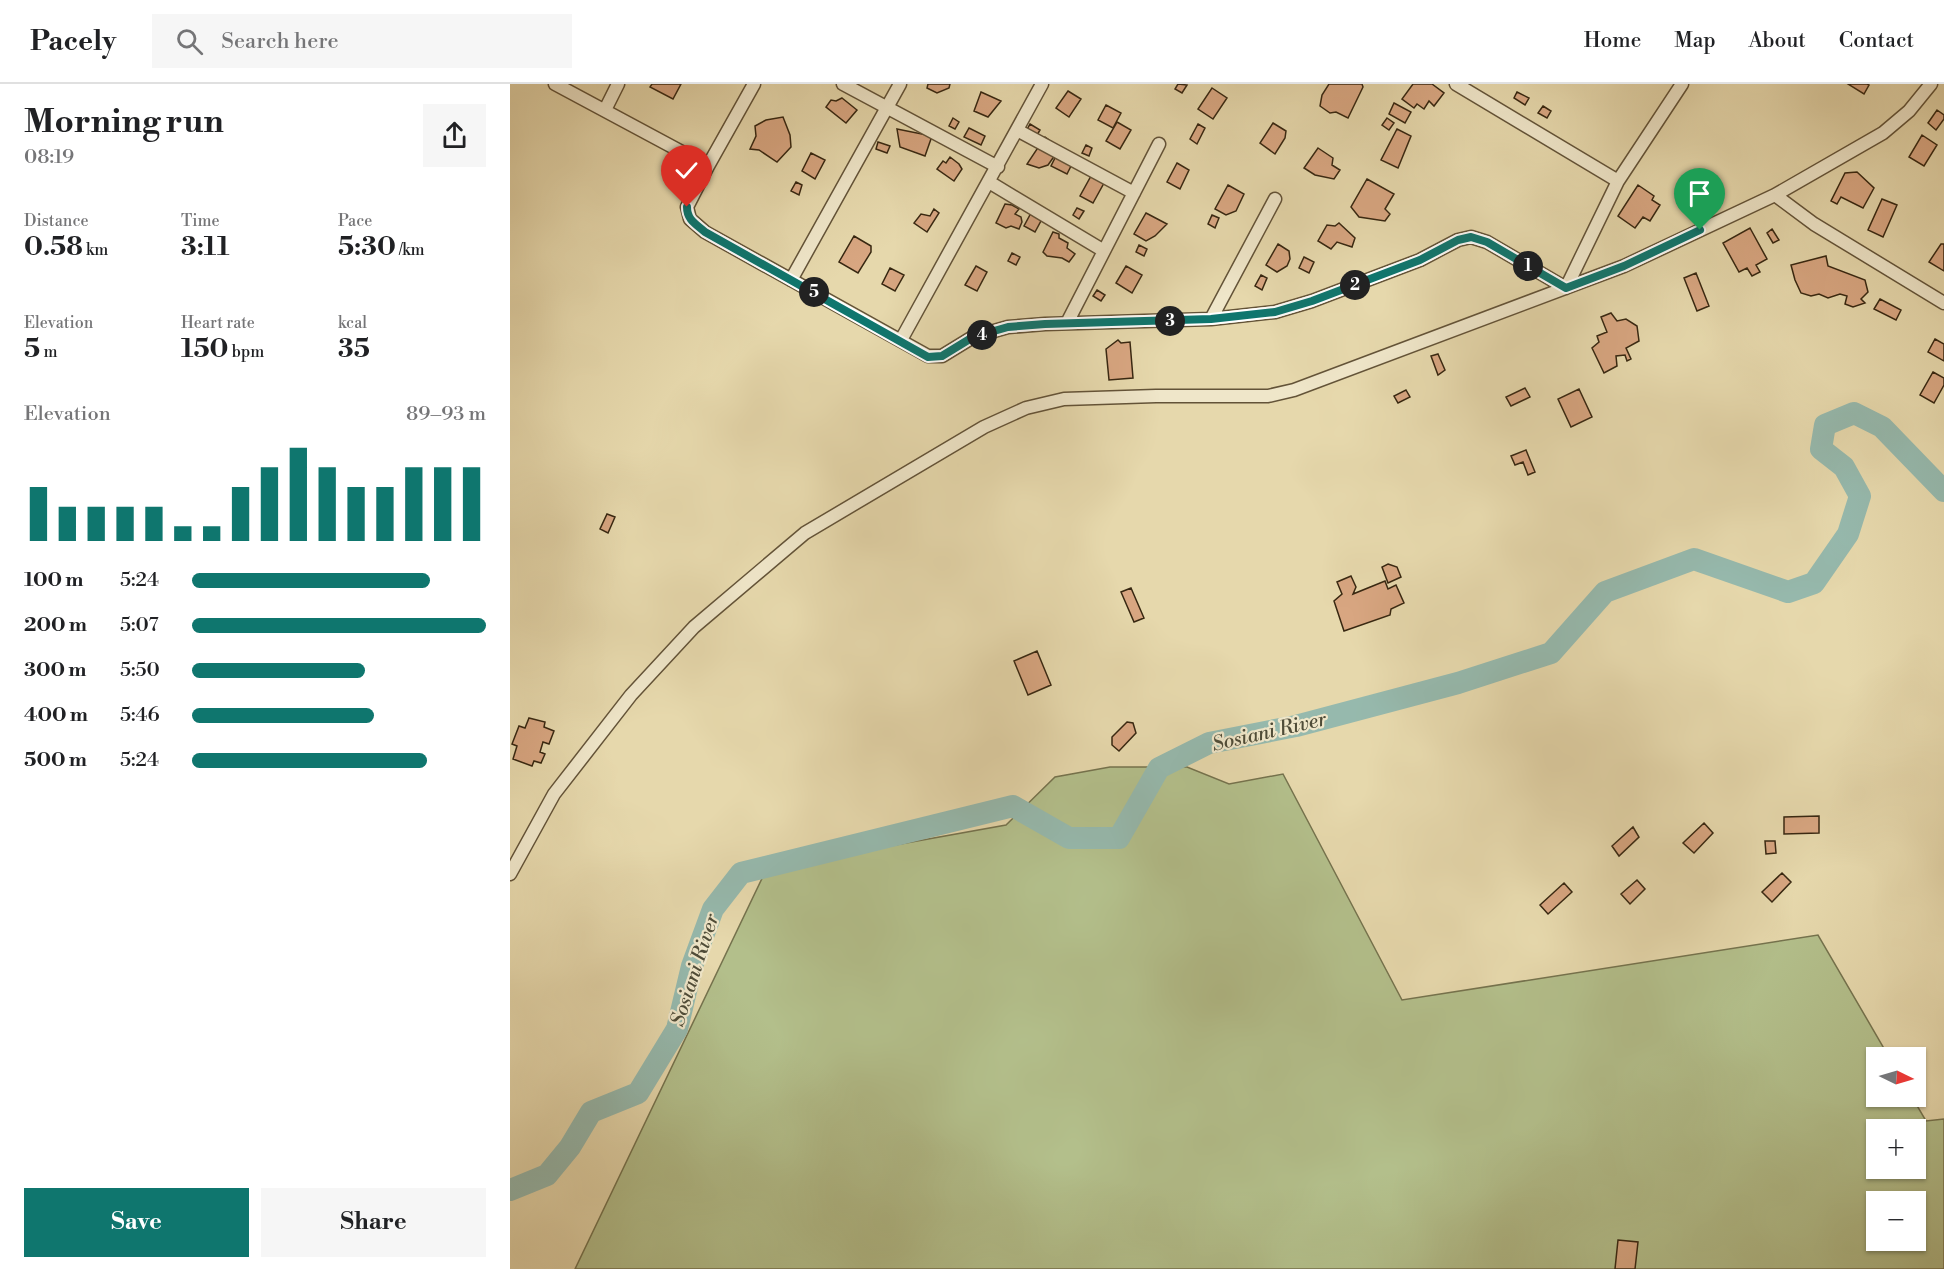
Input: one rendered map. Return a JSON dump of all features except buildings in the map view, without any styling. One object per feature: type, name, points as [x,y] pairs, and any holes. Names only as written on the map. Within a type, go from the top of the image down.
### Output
[{"type":"street","points":[[555,84],[708,166]]},
{"type":"street","points":[[605,110],[618,84]]},
{"type":"street","points":[[754,84],[689,201],[687,213],[690,219],[705,232],[928,357],[942,356],[973,337],[1008,327],[1211,319],[1275,312],[1312,301],[1420,260],[1458,240],[1471,237],[1487,242],[1566,288]]},
{"type":"street","points":[[843,84],[998,167]]},
{"type":"street","points":[[791,280],[900,84]]},
{"type":"street","points":[[901,340],[1042,84]]},
{"type":"street","points":[[1456,84],[1618,182]]},
{"type":"street","points":[[1566,288],[1618,182],[1682,84]]},
{"type":"street","points":[[510,874],[554,794],[631,695],[694,627],[805,533],[984,427],[1026,408],[1064,399],[1268,396],[1294,390],[1624,266],[1775,195],[1883,133],[1910,111],[1931,84]]},
{"type":"street","points":[[1017,130],[1134,193]]},
{"type":"street","points":[[1067,324],[1159,144]]},
{"type":"street","points":[[989,182],[1104,251]]},
{"type":"street","points":[[1775,195],[1814,224],[1944,303]]},
{"type":"street","points":[[1211,319],[1275,199]]},
{"type":"green space","points":[[1110,767],[1187,767],[1229,784],[1283,774],[1402,1000],[1818,935],[1883,1047],[1866,1047],[1866,1107],[1918,1107],[1925,1119],[1866,1119],[1866,1179],[1926,1179],[1926,1121],[1944,1119],[1944,1269],[575,1269],[767,868],[1006,825],[1055,777]]},
{"type":"waterway","name":"Sosiani River","points":[[510,1190],[547,1175],[570,1147],[591,1112],[638,1093],[677,1029],[692,966],[713,909],[741,873],[1013,806],[1069,838],[1119,838],[1159,768],[1209,743],[1296,726],[1458,683],[1551,653],[1605,592],[1694,559],[1788,592],[1814,583],[1848,534],[1860,496],[1844,467],[1821,449],[1825,425],[1854,413],[1882,427],[1944,491]]},
{"type":"route","points":[[687,207],[690,219],[705,232],[928,357],[942,356],[973,337],[1008,327],[1211,319],[1275,312],[1312,301],[1420,260],[1458,240],[1471,237],[1487,242],[1566,288],[1624,266],[1700,230]]}]
